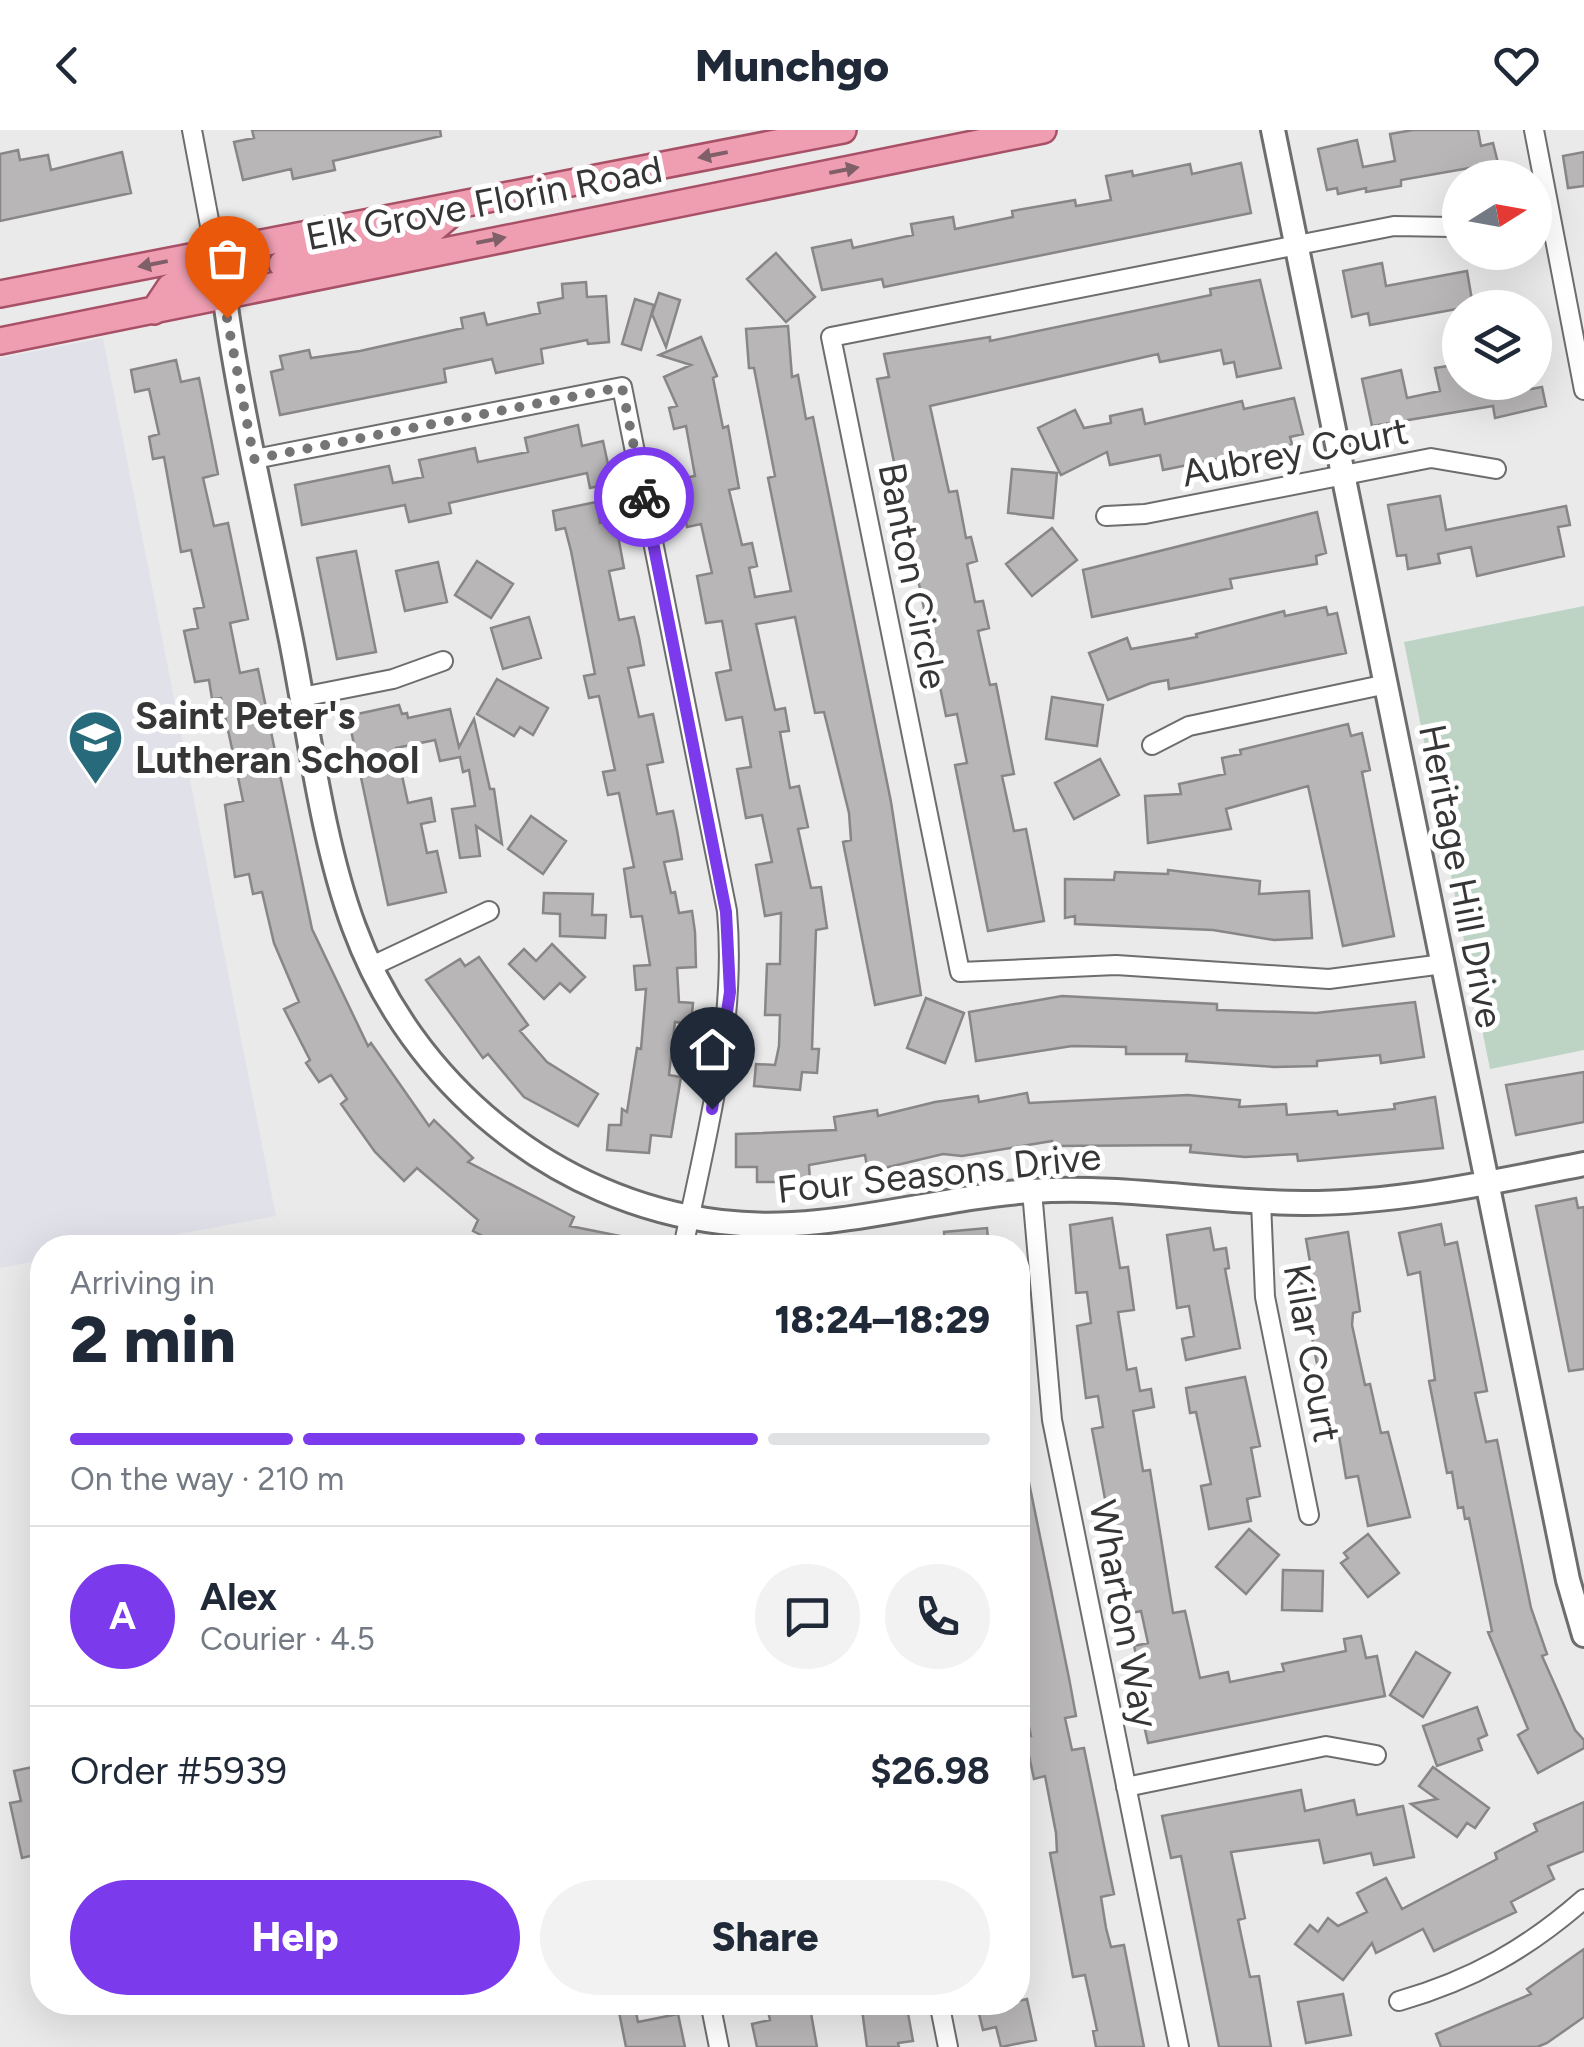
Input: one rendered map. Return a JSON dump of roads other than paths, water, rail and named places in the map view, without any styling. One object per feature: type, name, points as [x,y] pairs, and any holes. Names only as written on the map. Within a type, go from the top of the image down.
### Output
[{"type":"main road","name":"Elk Grove Florin Road","points":[[0,294],[843,130]]},
{"type":"main road","name":"Elk Grove Florin Road","points":[[0,341],[1043,130]]},
{"type":"main road","points":[[224,293],[235,276],[261,268],[424,236],[462,204]]},
{"type":"main road","points":[[154,311],[170,287],[210,269],[215,252]]},
{"type":"street","points":[[192,130],[215,252]]},
{"type":"street","name":"Heritage Hill Drive","points":[[1273,130],[1568,1580],[1584,1636]]},
{"type":"street","points":[[1534,130],[1584,390]]},
{"type":"street","name":"Banton Circle","points":[[1442,227],[1394,226],[831,337],[960,972],[1116,965],[1330,979],[1444,964]]},
{"type":"street","name":"Four Seasons Drive","points":[[224,293],[342,888],[370,967],[411,1037],[467,1102],[497,1128],[569,1174],[619,1197],[690,1217],[764,1226],[820,1224],[1032,1191],[1151,1192],[1261,1202],[1364,1201],[1584,1164]]},
{"type":"street","points":[[254,459],[622,387],[726,912],[730,956],[726,1037],[687,1235]]},
{"type":"street","name":"Aubrey Court","points":[[1106,516],[1145,514],[1431,458],[1496,469]]},
{"type":"street","points":[[302,697],[393,680],[443,660]]},
{"type":"street","points":[[1152,745],[1188,726],[1387,684]]},
{"type":"street","points":[[370,967],[489,911]]},
{"type":"street","name":"Wharton Way","points":[[1032,1191],[1052,1420],[1179,2047]]},
{"type":"street","name":"Kilar Court","points":[[1261,1202],[1265,1296],[1309,1514]]},
{"type":"street","points":[[1126,1787],[1326,1746],[1376,1755]]},
{"type":"street","points":[[1399,2001],[1483,1972],[1522,1950],[1584,1899]]},
{"type":"street","points":[[713,2015],[719,2047]]},
{"type":"street","points":[[942,2015],[948,2047]]},
{"type":"place","name":"Saint Peter's Lutheran School","points":[[96,787]]}]
